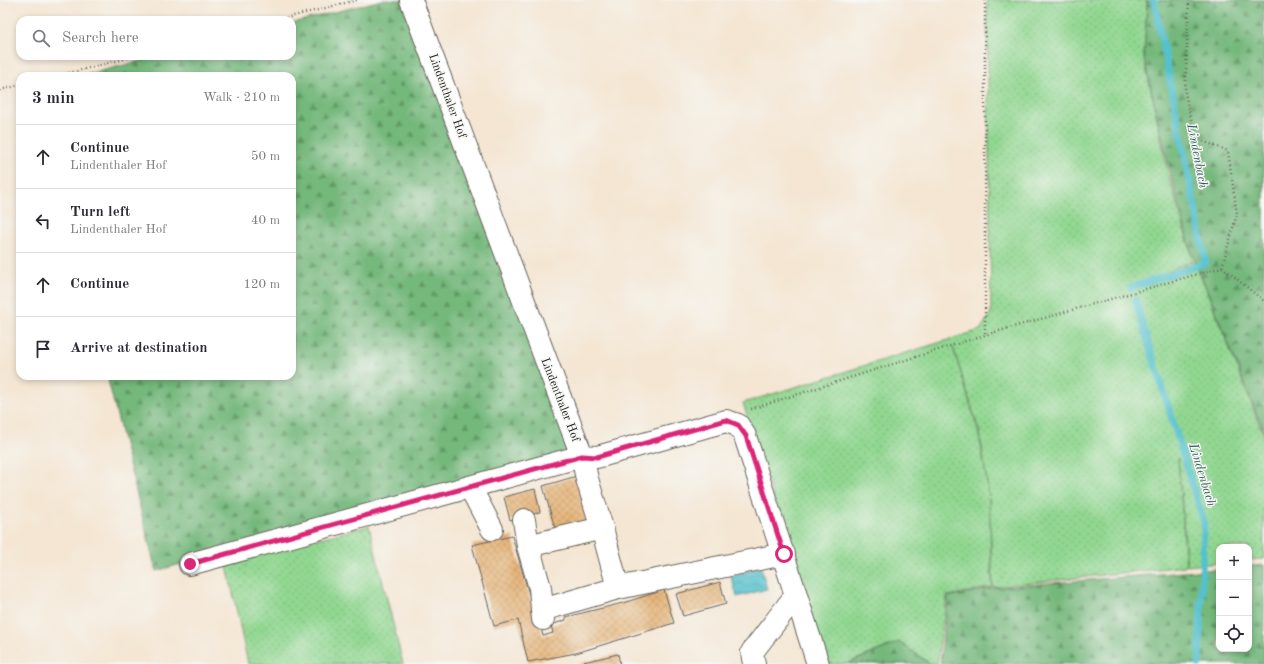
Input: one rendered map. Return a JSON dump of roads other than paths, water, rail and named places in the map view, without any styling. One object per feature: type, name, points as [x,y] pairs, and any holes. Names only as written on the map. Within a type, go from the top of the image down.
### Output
[{"type":"lane","name":"Lindenthaler Hof","points":[[411,0],[582,456],[597,457],[726,420],[738,425],[746,436],[784,554]]},
{"type":"lane","points":[[190,564],[582,456],[587,479],[618,588]]},
{"type":"lane","points":[[470,487],[492,529]]},
{"type":"lane","points":[[524,520],[528,546],[540,588],[543,615],[618,588],[784,554],[818,664]]},
{"type":"lane","points":[[528,546],[602,528]]},
{"type":"lane","points":[[754,664],[752,652],[796,595]]},
{"type":"water","points":[[761,567],[767,589],[737,597],[731,576]]},
{"type":"waterway","name":"Lindenbach","points":[[1131,288],[1206,263],[1154,0]]},
{"type":"waterway","name":"Lindenbach","points":[[1135,300],[1204,522],[1199,664]]}]
